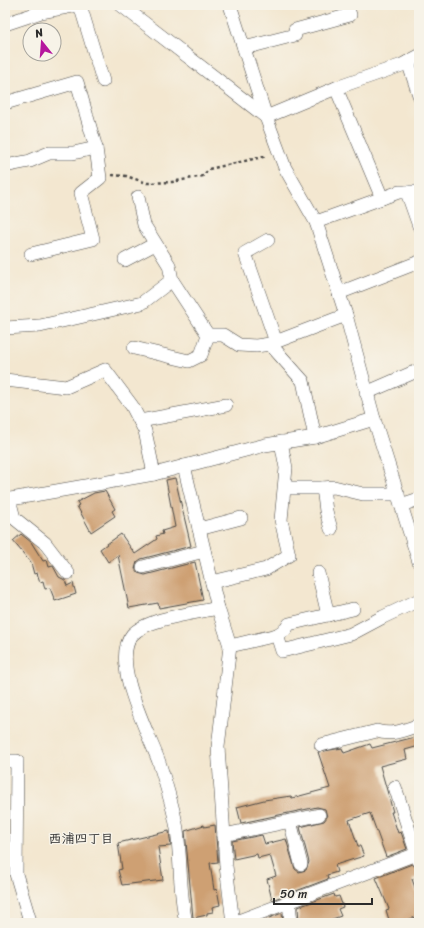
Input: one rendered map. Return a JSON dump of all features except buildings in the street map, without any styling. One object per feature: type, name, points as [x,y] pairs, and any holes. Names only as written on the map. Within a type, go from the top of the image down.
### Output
[{"type":"street","points":[[5,24],[41,12],[79,5],[103,81]]},
{"type":"street","points":[[121,5],[266,117]]},
{"type":"street","points":[[230,5],[279,153],[285,168],[316,222],[346,315],[366,393],[419,562]]},
{"type":"street","points":[[244,48],[295,34],[295,30],[350,15],[347,5]]},
{"type":"street","points":[[266,117],[336,88],[413,59],[419,95]]},
{"type":"street","points":[[5,104],[77,82],[96,148],[100,178],[81,193],[93,239],[31,254]]},
{"type":"street","points":[[336,88],[382,198]]},
{"type":"street","points":[[5,166],[30,161],[49,152],[73,153],[96,148]]},
{"type":"street","points":[[316,222],[399,192],[413,192],[419,226]]},
{"type":"street","points":[[138,197],[144,225],[169,265],[172,280],[208,335]]},
{"type":"street","points":[[268,240],[245,253],[273,343],[303,381],[314,437]]},
{"type":"street","points":[[125,260],[155,244]]},
{"type":"street","points":[[339,293],[419,262]]},
{"type":"street","points":[[5,328],[40,326],[142,303],[172,280]]},
{"type":"street","points":[[208,335],[223,335],[239,345],[256,346],[273,343],[346,315]]},
{"type":"street","points":[[134,348],[189,361],[201,355],[208,335]]},
{"type":"street","points":[[5,380],[66,387],[105,370],[132,406],[145,431],[154,474]]},
{"type":"street","points":[[366,393],[419,370]]},
{"type":"street","points":[[140,421],[226,406]]},
{"type":"street","points":[[68,573],[45,544],[14,518],[7,500],[154,474],[281,442],[314,437],[374,419]]},
{"type":"street","points":[[212,582],[266,569],[289,555],[282,520],[286,468],[281,442]]},
{"type":"street","points":[[184,466],[218,608],[230,646],[218,747],[224,835],[233,923],[418,856],[395,787]]},
{"type":"street","points":[[285,488],[334,487],[363,494],[399,499],[419,499]]},
{"type":"street","points":[[324,488],[326,511],[331,529]]},
{"type":"street","points":[[199,529],[241,518]]},
{"type":"street","points":[[142,567],[204,550]]},
{"type":"street","points":[[318,574],[328,615]]},
{"type":"street","points":[[278,634],[282,651],[322,642],[351,634],[419,600]]},
{"type":"street","points":[[186,923],[181,899],[177,829],[159,761],[136,708],[130,687],[126,656],[128,645],[132,636],[138,630],[155,622],[218,608]]},
{"type":"street","points":[[230,646],[278,634],[286,630],[289,624],[353,608]]},
{"type":"street","points":[[321,745],[377,731],[384,734],[399,732],[419,726]]},
{"type":"street","points":[[5,761],[17,762],[16,874],[30,922],[25,923]]},
{"type":"street","points":[[224,835],[319,815]]},
{"type":"street","points":[[290,821],[301,864]]},
{"type":"street","points":[[289,902],[291,923]]},
{"type":"path","points":[[100,174],[126,176],[147,183],[172,182],[203,176],[209,169],[279,153]]},
{"type":"district","name":"西浦四丁目","points":[[81,838]]}]
